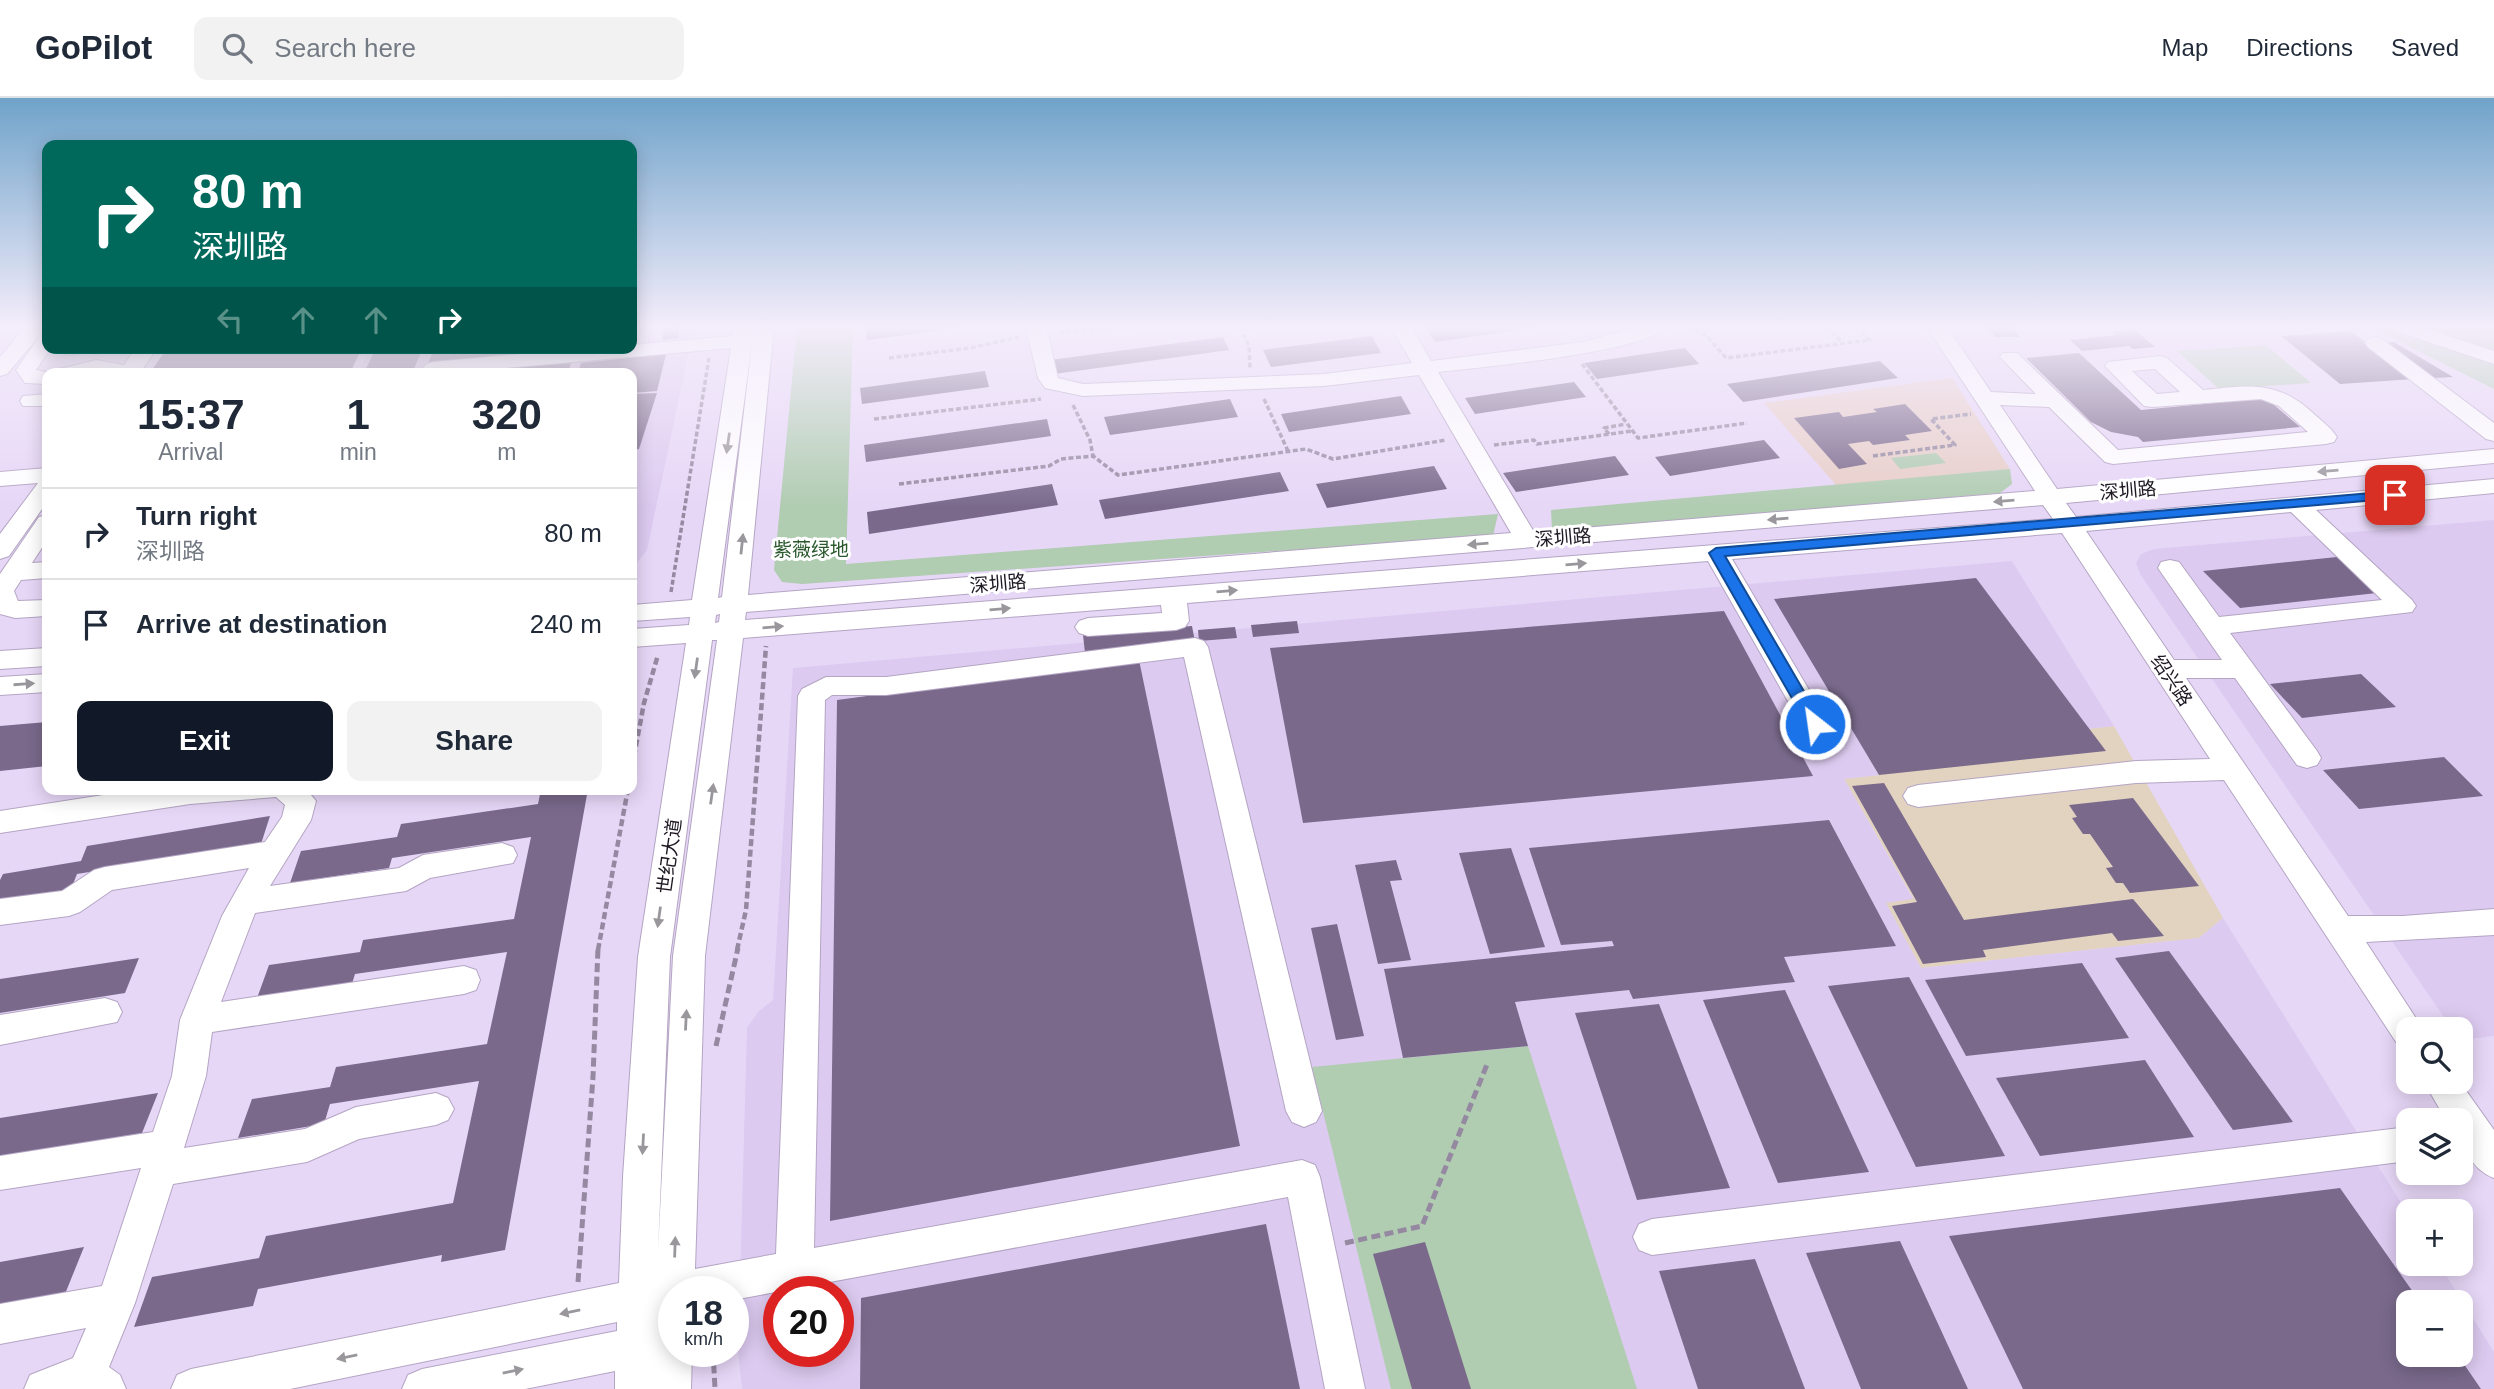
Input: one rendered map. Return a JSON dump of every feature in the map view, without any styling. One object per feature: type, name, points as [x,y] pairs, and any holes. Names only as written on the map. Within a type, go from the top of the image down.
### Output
[{"type":"street","name":"世纪大道","points":[[659,1276],[641,1177],[654,957],[741,387]]},
{"type":"street","name":"世纪大道","points":[[663,1276],[689,956],[734,617],[747,387]]},
{"type":"street","points":[[1058,387],[1068,392],[1156,387]]},
{"type":"street","points":[[1436,387],[1527,540]]},
{"type":"street","name":"绍兴路","points":[[1977,387],[2398,1017]]},
{"type":"street","points":[[2042,387],[2113,457],[2326,437],[2281,399],[2271,395],[2258,392],[2198,397]]},
{"type":"street","points":[[2433,387],[2494,434]]},
{"type":"street","points":[[1989,405],[2056,401]]},
{"type":"street","points":[[2227,447],[2261,478]]},
{"type":"street","name":"深圳路","points":[[637,638],[664,635],[704,620],[734,617],[1527,540],[2050,497],[2494,456]]},
{"type":"street","points":[[0,480],[42,476]]},
{"type":"street","name":"深圳路","points":[[734,617],[767,627],[2069,525],[2494,486]]},
{"type":"street","points":[[2213,626],[2403,606],[2296,504]]},
{"type":"street","points":[[0,512],[39,516]]},
{"type":"street","points":[[0,551],[39,516]]},
{"type":"street","points":[[39,516],[14,573],[0,594],[4,596],[7,607],[15,610],[42,608]]},
{"type":"street","points":[[1716,553],[1815,724]]},
{"type":"street","points":[[2170,568],[2307,758]]},
{"type":"street","points":[[14,573],[42,573]]},
{"type":"street","points":[[1088,628],[1176,621],[1173,596]]},
{"type":"street","name":"深圳路","points":[[637,613],[668,610],[704,620]]},
{"type":"street","points":[[794,1269],[812,696],[826,687],[886,685],[1195,647],[1304,1111]]},
{"type":"street","points":[[0,660],[42,657]]},
{"type":"street","points":[[2165,669],[2243,669]]},
{"type":"street","points":[[0,686],[42,682]]},
{"type":"street","points":[[1918,796],[2136,772],[2232,769]]},
{"type":"street","points":[[0,822],[177,795]]},
{"type":"street","points":[[44,1389],[68,1378],[95,1383],[116,1303],[189,1076],[197,1020],[246,901],[296,820],[301,801],[294,795]]},
{"type":"street","points":[[0,912],[69,903],[105,879],[275,852]]},
{"type":"street","points":[[246,901],[406,879],[423,867],[502,855]]},
{"type":"street","points":[[2339,929],[2403,929],[2494,922]]},
{"type":"street","points":[[197,1020],[464,980]]},
{"type":"street","points":[[0,1030],[104,1012]]},
{"type":"street","points":[[2448,1094],[2477,1145]]},
{"type":"street","points":[[0,1173],[307,1145],[356,1123],[436,1109]]},
{"type":"street","points":[[1652,1237],[2396,1145]]},
{"type":"street","points":[[749,1278],[1302,1177],[1345,1389]]},
{"type":"street","points":[[191,1389],[658,1295]]},
{"type":"street","points":[[0,1324],[116,1303]]},
{"type":"street","name":"世纪大道","points":[[635,1389],[654,1344],[658,1319]]},
{"type":"street","points":[[422,1389],[654,1344]]},
{"type":"street","name":"世纪大道","points":[[654,1344],[671,1389]]},
{"type":"path","points":[[668,610],[705,387]]},
{"type":"path","points":[[1256,387],[1288,452]]},
{"type":"path","points":[[1598,387],[1638,438],[1747,423]]},
{"type":"path","points":[[874,419],[1068,392],[1090,440],[1093,456],[1118,475],[1306,449],[1332,459],[1469,442],[1534,440],[1537,444],[1632,431]]},
{"type":"path","points":[[1873,456],[1955,445],[1931,419],[1989,405]]},
{"type":"path","points":[[1609,434],[1604,428],[1626,424]]},
{"type":"path","points":[[899,484],[1049,466],[1061,459],[1093,456]]},
{"type":"path","points":[[715,1052],[746,910],[767,627]]},
{"type":"path","points":[[637,740],[644,703],[664,635]]},
{"type":"path","points":[[576,1311],[593,1077],[596,958],[627,795]]},
{"type":"path","points":[[1317,1249],[1422,1226],[1488,1062]]},
{"type":"path","points":[[714,1367],[715,1389]]},
{"type":"shaded area","points":[[637,387],[681,387],[647,550],[637,563]]},
{"type":"shaded area","points":[[1882,387],[1958,387],[2010,469],[1836,485],[1764,403]]},
{"type":"shaded area","points":[[2494,520],[2494,1036],[2473,1039],[2473,1017],[2444,1017],[2140,574],[2136,563],[2141,554],[2154,549]]},
{"type":"shaded area","points":[[2012,561],[2114,726],[1866,753],[1879,775],[1844,779],[1913,899],[1886,903],[1921,968],[2199,938],[2223,918],[2399,1199],[2396,1199],[2396,1276],[2446,1276],[2455,1290],[2396,1290],[2396,1367],[2473,1367],[2473,1318],[2494,1352],[2494,1389],[742,1389],[740,1367],[749,1367],[749,1276],[740,1276],[747,1028],[758,1012],[773,1000],[793,668]]},
{"type":"shaded area","points":[[2114,726],[2223,918],[2199,938],[1921,968],[1885,902],[1913,898],[1844,779],[1878,775],[1865,753]]},
{"type":"green space","name":"紫薇绿地","points":[[791,387],[851,387],[846,564],[1498,514],[1493,536],[802,584],[782,582],[774,570]]},
{"type":"green space","points":[[1936,453],[1946,463],[1900,469],[1891,458]]},
{"type":"green space","points":[[2010,469],[2012,484],[2000,493],[1552,531],[1551,510]]},
{"type":"green space","points":[[1528,1046],[1637,1389],[1391,1389],[1312,1067]]},
{"type":"building","points":[[637,387],[658,387],[657,391],[637,393]]},
{"type":"building","points":[[866,387],[987,387],[862,404],[860,388]]},
{"type":"building","points":[[1538,387],[1578,387],[1586,397],[1475,414],[1465,398]]},
{"type":"building","points":[[1730,387],[1838,387],[1743,402]]},
{"type":"building","points":[[2056,387],[2116,387],[2141,410],[2266,398],[2300,427],[2143,442],[2138,437],[2111,432],[2091,422]]},
{"type":"building","points":[[657,393],[637,449],[637,394]]},
{"type":"building","points":[[1401,396],[1411,414],[1289,432],[1281,414]]},
{"type":"building","points":[[1230,399],[1238,417],[1110,435],[1104,417]]},
{"type":"building","points":[[1905,404],[1932,431],[1905,435],[1910,440],[1873,445],[1869,441],[1848,444],[1867,464],[1839,469],[1794,418],[1839,412],[1843,417]]},
{"type":"building","points":[[1047,419],[1051,436],[866,462],[864,445]]},
{"type":"building","points":[[1764,440],[1780,458],[1670,476],[1655,457]]},
{"type":"building","points":[[1615,456],[1629,475],[1516,492],[1503,473]]},
{"type":"building","points":[[1434,466],[1447,489],[1327,508],[1316,484]]},
{"type":"building","points":[[1280,472],[1289,491],[1105,519],[1099,500]]},
{"type":"building","points":[[1052,484],[1058,505],[869,534],[867,512]]},
{"type":"building","points":[[2337,557],[2377,593],[2240,608],[2203,571]]},
{"type":"building","points":[[1976,578],[2106,751],[1879,775],[1774,599]]},
{"type":"building","points":[[1724,611],[1813,776],[1303,823],[1270,648]]},
{"type":"building","points":[[1297,621],[1299,633],[1253,637],[1251,625]]},
{"type":"building","points":[[1192,626],[1195,642],[1085,653],[1083,635]]},
{"type":"building","points":[[1235,627],[1237,638],[1199,641],[1198,630]]},
{"type":"building","points":[[1139,660],[1240,1146],[830,1221],[837,700]]},
{"type":"building","points":[[2361,674],[2396,707],[2302,718],[2270,684]]},
{"type":"building","points":[[42,722],[42,767],[0,771],[0,726]]},
{"type":"building","points":[[2444,757],[2483,796],[2359,809],[2323,770]]},
{"type":"building","points":[[1884,783],[1964,920],[2133,899],[2164,936],[2118,941],[2112,933],[1983,950],[1986,957],[1923,964],[1892,906],[1917,902],[1852,786]]},
{"type":"building","points":[[540,795],[587,795],[505,1250],[441,1262],[442,1255],[258,1289],[253,1306],[134,1327],[152,1277],[259,1258],[266,1236],[453,1203],[479,1081],[330,1104],[324,1124],[238,1138],[252,1099],[330,1087],[336,1067],[487,1044],[507,952],[355,974],[351,987],[256,1001],[269,965],[360,952],[363,940],[514,919],[531,837],[392,858],[389,868],[290,883],[301,851],[397,837],[401,824],[538,804]]},
{"type":"building","points":[[2133,798],[2199,886],[2130,893],[2123,883],[2116,883],[2106,868],[2113,867],[2090,834],[2083,834],[2072,818],[2077,817],[2069,805]]},
{"type":"building","points":[[270,816],[261,844],[77,874],[71,889],[0,901],[0,880],[3,874],[81,861],[87,846]]},
{"type":"building","points":[[1829,820],[1896,946],[1784,957],[1795,982],[1633,999],[1629,990],[1515,1002],[1528,1046],[1403,1058],[1384,969],[1614,946],[1612,941],[1561,945],[1529,848]]},
{"type":"building","points":[[1511,848],[1545,947],[1490,954],[1459,853]]},
{"type":"building","points":[[1396,860],[1402,880],[1390,881],[1411,960],[1378,964],[1355,865]]},
{"type":"building","points":[[1337,924],[1364,1036],[1336,1040],[1311,928]]},
{"type":"building","points":[[2169,951],[2293,1122],[2233,1130],[2115,958]]},
{"type":"building","points":[[139,958],[125,993],[0,1013],[0,979]]},
{"type":"building","points":[[2082,963],[2129,1038],[1966,1056],[1925,980]]},
{"type":"building","points":[[1909,977],[2005,1156],[1916,1167],[1828,986]]},
{"type":"building","points":[[1785,990],[1869,1172],[1778,1183],[1703,1000]]},
{"type":"building","points":[[1659,1004],[1730,1188],[1637,1200],[1575,1013]]},
{"type":"building","points":[[2145,1060],[2194,1137],[2040,1156],[1996,1078]]},
{"type":"building","points":[[158,1093],[142,1133],[0,1157],[0,1118]]},
{"type":"building","points":[[2340,1188],[2396,1268],[2396,1276],[2402,1276],[2412,1290],[2396,1290],[2396,1367],[2466,1367],[2481,1389],[2023,1389],[1949,1236]]},
{"type":"building","points":[[1266,1224],[1300,1389],[860,1389],[861,1298]]},
{"type":"building","points":[[1900,1241],[1968,1389],[1861,1389],[1806,1253]]},
{"type":"building","points":[[1425,1242],[1471,1389],[1412,1389],[1373,1254]]},
{"type":"building","points":[[84,1247],[65,1294],[0,1305],[0,1262]]},
{"type":"building","points":[[1755,1259],[1805,1389],[1698,1389],[1659,1271]]},
{"type":"route","points":[[1815,724],[1716,553],[2069,525],[2395,495]]}]
